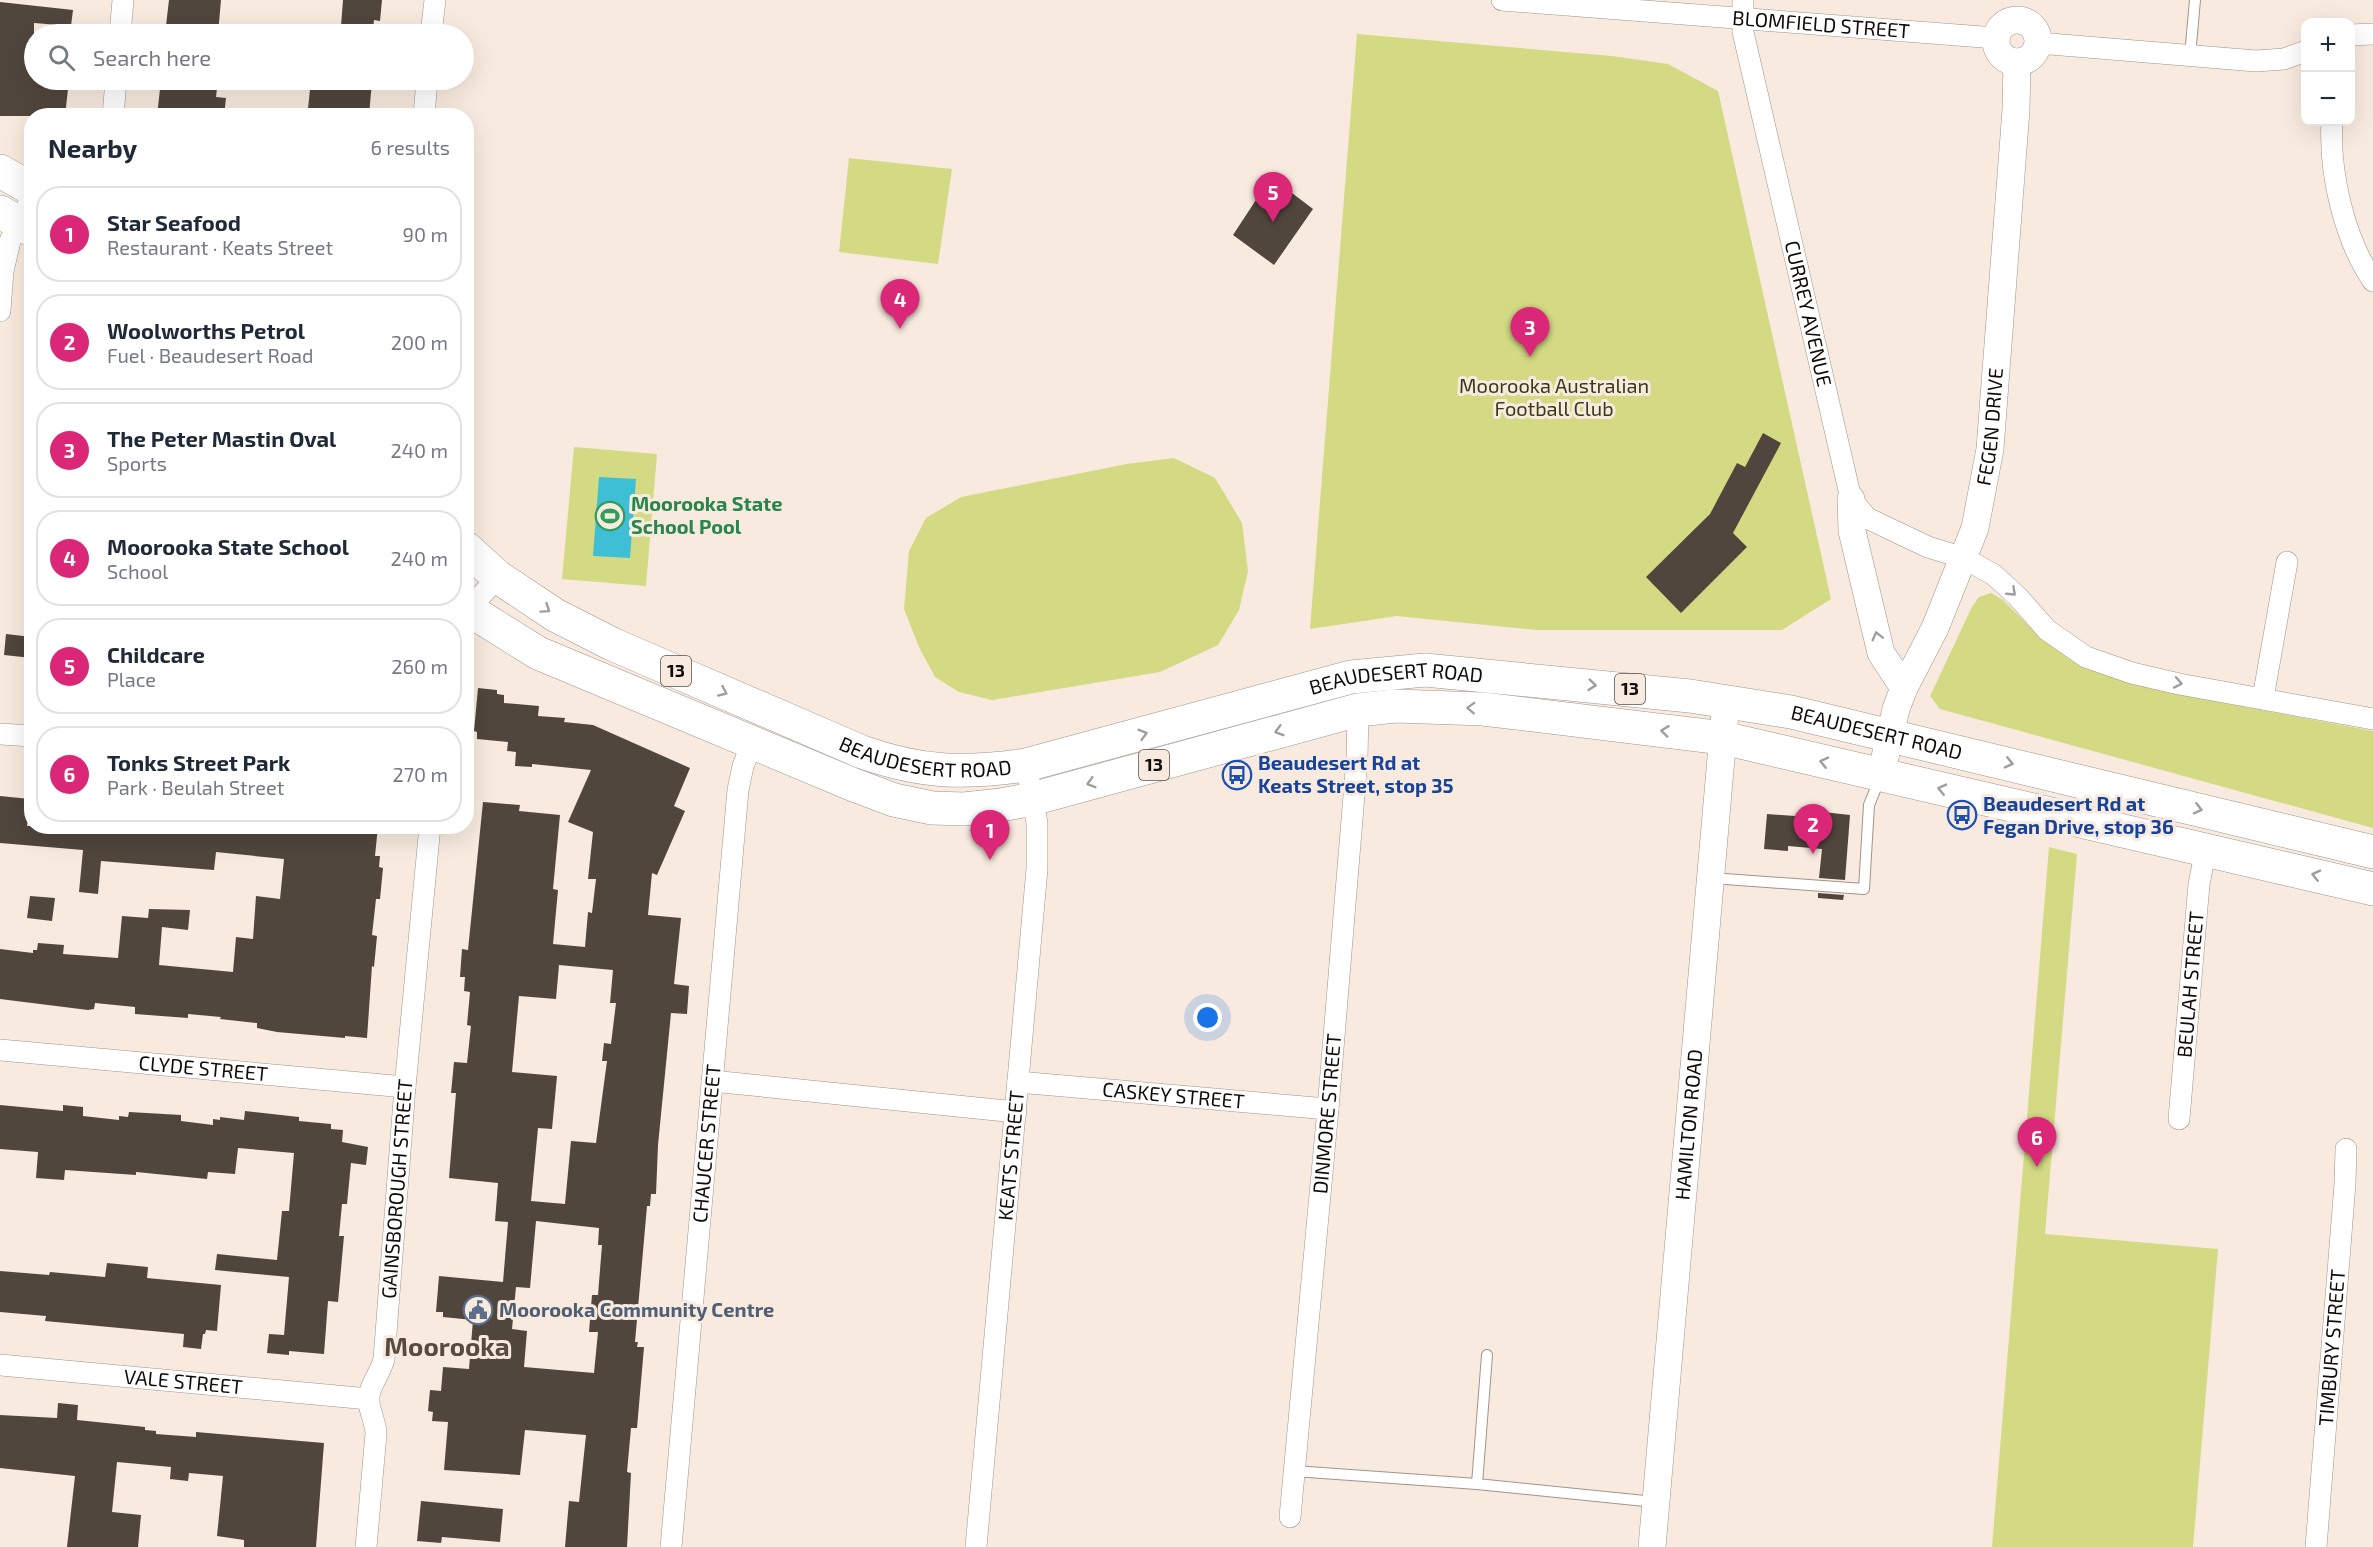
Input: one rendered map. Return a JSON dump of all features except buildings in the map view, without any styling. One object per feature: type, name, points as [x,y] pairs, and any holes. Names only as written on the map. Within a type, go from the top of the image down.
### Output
[{"type":"highway","points":[[0,171],[24,184]]},
{"type":"highway","name":"BEAUDESERT ROAD","points":[[474,555],[498,577],[555,615],[612,644],[802,728],[881,759],[922,769],[987,771],[1026,765],[1351,677],[1384,672],[1425,670],[1726,700],[1791,712],[2373,852]]},
{"type":"highway","name":"BEAUDESERT ROAD","points":[[474,614],[538,652],[752,744],[894,800],[932,808],[964,809],[1032,799],[1358,710],[1395,706],[1483,709],[1723,738],[1875,790],[2206,849],[2373,889]]},
{"type":"street","points":[[121,24],[123,0]]},
{"type":"street","points":[[432,24],[435,0]]},
{"type":"street","name":"BLOMFIELD STREET","points":[[1502,0],[1742,9],[1996,38]]},
{"type":"street","name":"CURREY AVENUE","points":[[1742,9],[1750,63],[1851,499]]},
{"type":"street","points":[[2020,10],[2026,22],[2033,28],[2038,43],[2031,57],[2018,62],[2009,61],[2000,54],[1996,38],[2003,25],[2020,10]]},
{"type":"street","points":[[2355,35],[2373,34]]},
{"type":"street","points":[[2038,43],[2272,61],[2301,52]]},
{"type":"street","name":"FEGEN DRIVE","points":[[1875,790],[1896,709],[1904,688],[1935,628],[1975,528],[1990,448],[2018,62]]},
{"type":"street","points":[[114,108],[115,90]]},
{"type":"street","points":[[425,108],[426,90]]},
{"type":"street","points":[[2332,126],[2333,168],[2342,205],[2353,242],[2373,281]]},
{"type":"street","points":[[0,310],[3,271],[10,241],[20,215]]},
{"type":"street","points":[[1851,499],[1867,518],[1928,547],[1964,558],[1994,575],[2018,597],[2047,630],[2086,657],[2132,673],[2373,719]]},
{"type":"street","points":[[1851,499],[1852,531],[1881,653],[1904,688]]},
{"type":"street","points":[[2263,698],[2287,562]]},
{"type":"street","points":[[474,603],[498,577]]},
{"type":"street","name":"HAMILTON ROAD","points":[[1652,1547],[1726,700]]},
{"type":"street","name":"DINMORE STREET","points":[[1290,1517],[1328,1109],[1359,737],[1358,710]]},
{"type":"street","points":[[0,734],[24,736]]},
{"type":"street","name":"CHAUCER STREET","points":[[671,1547],[738,790],[743,766],[752,744]]},
{"type":"street","name":"KEATS STREET","points":[[976,1547],[1037,869],[1038,831],[1026,765]]},
{"type":"street","name":"GAINSBOROUGH STREET","points":[[369,1399],[384,1359],[405,1087],[429,834]]},
{"type":"street","name":"BEULAH STREET","points":[[2178,1119],[2199,884],[2206,849]]},
{"type":"street","name":"CLYDE STREET","points":[[0,1050],[405,1087]]},
{"type":"street","points":[[712,1081],[1016,1112]]},
{"type":"street","name":"CASKEY STREET","points":[[1018,1082],[1328,1109]]},
{"type":"street","name":"TIMBURY STREET","points":[[2316,1547],[2346,1149]]},
{"type":"street","name":"VALE STREET","points":[[0,1365],[369,1399]]},
{"type":"street","points":[[366,1547],[376,1434],[376,1424],[369,1399]]},
{"type":"lane","points":[[2190,56],[2195,0]]},
{"type":"lane","points":[[1711,878],[1864,889],[1875,790]]},
{"type":"lane","points":[[1477,1484],[1488,1355]]},
{"type":"lane","points":[[1294,1471],[1477,1484],[1656,1502]]},
{"type":"green space","name":"Moorooka Australian Football Club","points":[[1357,34],[1612,56],[1668,64],[1718,91],[1831,599],[1782,630],[1537,630],[1397,616],[1310,629]]},
{"type":"green space","points":[[849,158],[952,169],[938,264],[839,252]]},
{"type":"green space","name":"Moorooka State School Pool","points":[[574,447],[657,454],[646,586],[562,579]]},
{"type":"green space","points":[[1174,458],[1215,478],[1242,523],[1248,571],[1239,610],[1218,645],[1160,672],[992,700],[959,692],[935,677],[919,647],[904,609],[909,551],[926,518],[961,497],[1127,464]]},
{"type":"green space","points":[[1991,593],[2003,600],[2042,639],[2192,697],[2373,731],[2373,828],[1940,709],[1930,696],[1972,607],[1979,597]]},
{"type":"green space","points":[[2049,847],[2077,854],[2045,1234],[2218,1249],[2193,1547],[1992,1547]]},
{"type":"water","points":[[599,477],[636,479],[630,558],[593,556]]},
{"type":"place","name":"Childcare","points":[[1273,222]]},
{"type":"place","name":"Moorooka State School","points":[[900,329]]},
{"type":"place","name":"The Peter Mastin Oval","points":[[1530,357]]},
{"type":"place","name":"Moorooka State School Pool","points":[[610,516]]},
{"type":"place","name":"Beaudesert Rd at Keats Street, stop 35","points":[[1237,775]]},
{"type":"place","name":"Beaudesert Rd at Fegan Drive, stop 36","points":[[1962,815]]},
{"type":"place","name":"Woolworths Petrol","points":[[1813,854]]},
{"type":"place","name":"Star Seafood","points":[[990,860]]},
{"type":"place","name":"Tonks Street Park","points":[[2037,1167]]},
{"type":"place","name":"Moorooka Community Centre","points":[[478,1310]]},
{"type":"district","name":"Moorooka","points":[[447,1347]]}]
